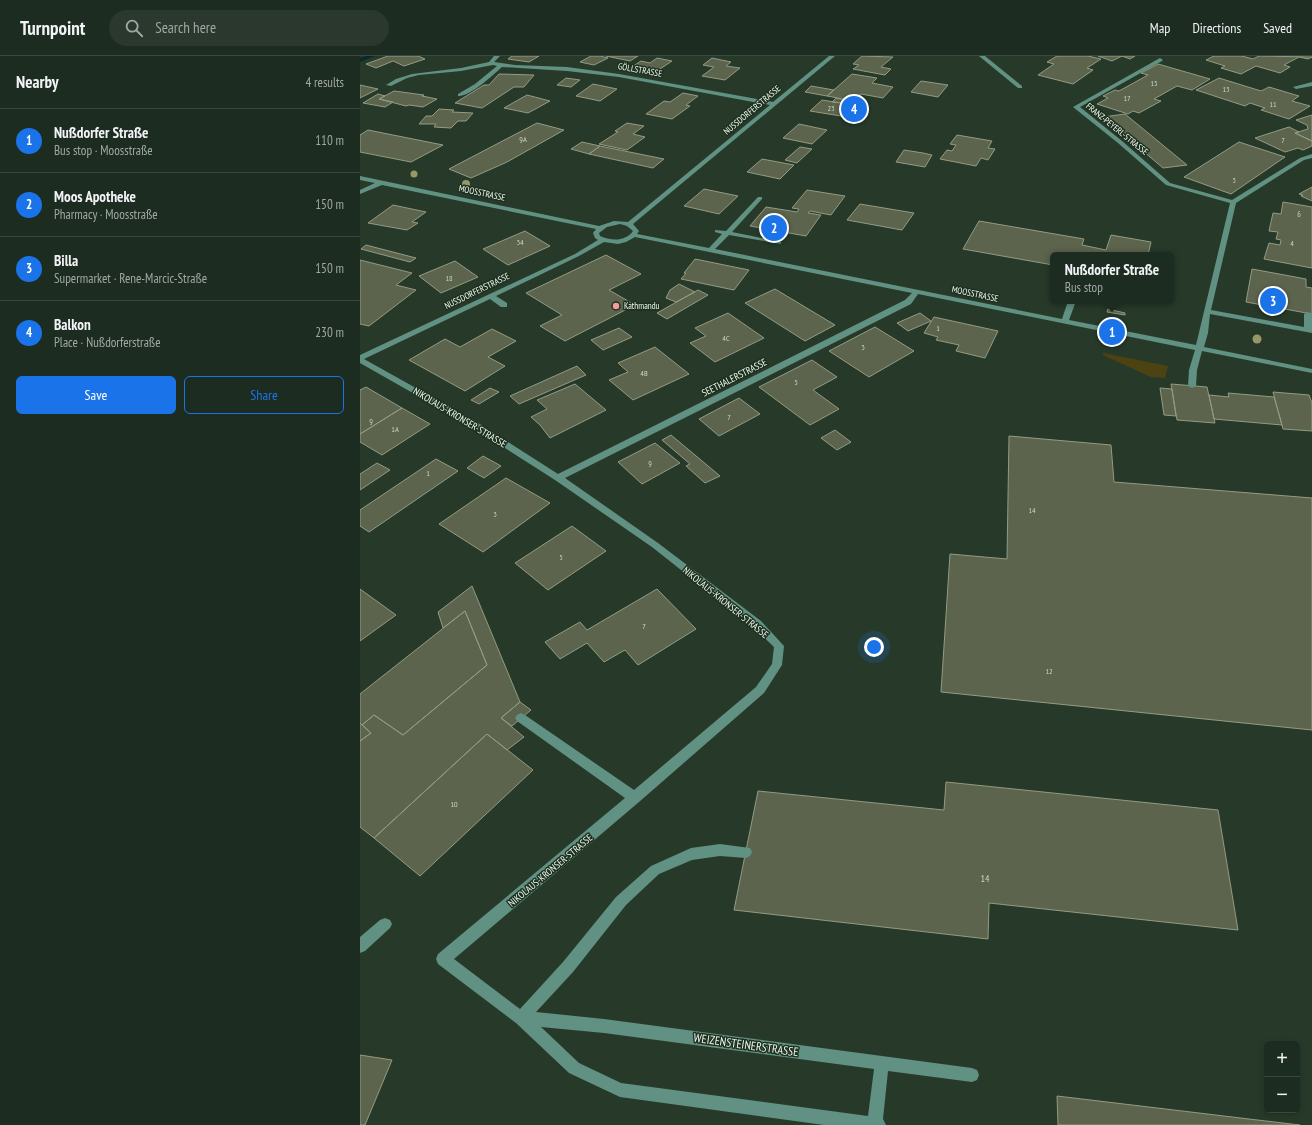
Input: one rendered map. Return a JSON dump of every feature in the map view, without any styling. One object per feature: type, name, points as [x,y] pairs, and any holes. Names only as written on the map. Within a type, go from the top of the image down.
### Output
[{"type":"street","points":[[390,85],[405,76],[417,73],[468,69],[493,63],[491,62],[492,59],[497,56]]},
{"type":"street","name":"NUSSDORFERSTRASSE","points":[[629,224],[832,56]]},
{"type":"street","points":[[982,56],[1020,87]]},
{"type":"street","name":"FRANZ-PEYERL-STRASSE","points":[[1160,60],[1076,107],[1120,142],[1168,184],[1233,202]]},
{"type":"street","name":"GÖLLSTRASSE","points":[[493,63],[500,66],[546,68],[615,75],[775,104]]},
{"type":"street","points":[[460,96],[477,85],[500,66]]},
{"type":"street","points":[[1296,87],[1312,84]]},
{"type":"street","points":[[1192,386],[1193,370],[1204,333],[1207,311],[1233,202],[1302,159],[1312,156]]},
{"type":"street","name":"MOOSSTRASSE","points":[[360,178],[600,228],[607,224],[618,222],[629,224]]},
{"type":"street","points":[[360,192],[384,182]]},
{"type":"street","points":[[710,250],[760,198]]},
{"type":"street","points":[[600,228],[596,233],[597,237],[602,240],[613,242],[626,240],[634,235],[636,231],[634,226],[629,224]]},
{"type":"street","points":[[717,230],[779,243]]},
{"type":"street","name":"MOOSSTRASSE","points":[[634,235],[1312,371]]},
{"type":"street","name":"NUSSDORFERSTRASSE","points":[[360,359],[577,255],[602,240]]},
{"type":"street","name":"SEETHALERSTRASSE","points":[[558,478],[908,302],[916,292]]},
{"type":"street","points":[[491,296],[504,305]]},
{"type":"street","points":[[1064,322],[1071,304]]},
{"type":"street","points":[[1207,311],[1310,330],[1308,314]]},
{"type":"street","name":"NIKOLAUS-KRONSER-STRASSE","points":[[360,359],[472,423],[558,478],[655,545],[756,624],[779,646],[777,665],[760,690],[635,798],[443,959],[521,1018]]},
{"type":"street","points":[[521,718],[635,798]]},
{"type":"street","points":[[746,852],[720,850],[691,854],[655,870],[621,901],[568,967],[521,1018],[574,1068],[620,1090],[879,1125]]},
{"type":"street","points":[[360,946],[385,924]]},
{"type":"street","name":"WEIZENSTEINERSTRASSE","points":[[521,1018],[604,1026],[972,1075]]},
{"type":"street","points":[[875,1124],[882,1064]]},
{"type":"shaded area","points":[[1103,353],[1168,366],[1165,378],[1151,377],[1103,355]]},
{"type":"building","points":[[388,56],[418,56],[425,59],[404,66],[393,61],[376,68],[366,64]]},
{"type":"building","points":[[512,56],[539,56],[529,62],[508,59]]},
{"type":"building","points":[[591,56],[608,58],[594,65],[580,62]]},
{"type":"building","points":[[606,56],[638,56],[630,61]]},
{"type":"building","points":[[862,56],[893,57],[881,67],[891,69],[885,75],[853,69],[859,65],[853,64]]},
{"type":"building","points":[[1057,56],[1088,56],[1101,59],[1087,68],[1093,70],[1073,84],[1038,75],[1054,64],[1047,62]]},
{"type":"building","points":[[1098,56],[1122,56],[1112,61]]},
{"type":"building","points":[[1122,56],[1135,56],[1130,59]]},
{"type":"building","points":[[1214,56],[1242,56],[1253,59],[1259,56],[1312,57],[1308,59],[1299,57],[1284,65],[1290,67],[1280,73],[1256,66],[1241,74],[1221,68],[1225,66],[1206,60]]},
{"type":"building","points":[[657,58],[672,61],[651,75],[626,71],[641,61],[650,63]]},
{"type":"building","points":[[712,58],[731,62],[726,66],[740,68],[725,80],[702,76],[714,67],[703,65]]},
{"type":"building","points":[[1158,64],[1210,79],[1192,90],[1177,86],[1154,99],[1161,101],[1139,113],[1133,111],[1128,114],[1097,104],[1108,98],[1103,96],[1115,90],[1119,91],[1148,75],[1141,73]]},
{"type":"building","points":[[499,74],[534,75],[524,87],[514,87],[482,108],[455,103],[484,85],[489,85]]},
{"type":"building","points":[[852,74],[877,78],[872,83],[893,87],[883,98],[861,94],[854,101],[827,96]]},
{"type":"building","points":[[566,78],[580,80],[571,87],[557,85]]},
{"type":"building","points":[[1219,78],[1261,91],[1269,87],[1299,96],[1292,101],[1310,106],[1289,119],[1261,110],[1265,108],[1250,103],[1245,106],[1196,90]]},
{"type":"building","points":[[921,81],[948,85],[938,97],[911,92]]},
{"type":"building","points":[[593,84],[617,89],[600,101],[576,96]]},
{"type":"building","points":[[360,85],[378,89],[360,98]]},
{"type":"building","points":[[811,86],[834,90],[827,96],[805,92]]},
{"type":"building","points":[[394,91],[424,95],[422,96],[437,99],[423,107],[406,106],[379,99]]},
{"type":"building","points":[[683,93],[698,96],[686,105],[690,106],[672,119],[646,114],[664,101],[670,102]]},
{"type":"building","points":[[378,94],[385,96],[379,99],[393,102],[385,107],[363,103]]},
{"type":"building","points":[[527,95],[550,101],[528,113],[504,108]]},
{"type":"building","points":[[836,98],[845,100],[841,103],[832,102]]},
{"type":"building","points":[[822,100],[852,105],[841,116],[810,111]]},
{"type":"building","points":[[851,107],[861,108],[857,112],[847,110]]},
{"type":"building","points":[[439,109],[454,110],[452,112],[473,113],[466,121],[458,121],[451,128],[434,127],[436,124],[419,124],[426,116],[432,116]]},
{"type":"building","points":[[1125,114],[1187,165],[1163,168],[1103,117]]},
{"type":"building","points":[[1312,115],[1312,141],[1295,133],[1308,129],[1307,125],[1296,120]]},
{"type":"building","points":[[537,123],[564,130],[507,162],[471,178],[449,169]]},
{"type":"building","points":[[627,123],[644,126],[633,134],[645,137],[627,150],[599,144],[618,132],[615,131]]},
{"type":"building","points":[[799,124],[827,130],[812,144],[783,138]]},
{"type":"building","points":[[1289,127],[1299,132],[1295,133],[1312,141],[1312,146],[1303,150],[1298,148],[1285,152],[1255,138]]},
{"type":"building","points":[[368,130],[443,145],[411,162],[360,152],[360,135]]},
{"type":"building","points":[[957,135],[992,141],[988,148],[995,149],[988,160],[981,158],[976,166],[940,159],[947,150],[952,151],[956,145],[950,144]]},
{"type":"building","points":[[582,142],[600,146],[589,154],[571,149]]},
{"type":"building","points":[[1239,142],[1285,157],[1231,194],[1184,177]]},
{"type":"building","points":[[600,146],[664,159],[653,168],[589,154]]},
{"type":"building","points":[[800,147],[812,149],[797,163],[785,160]]},
{"type":"building","points":[[904,150],[932,155],[925,167],[896,162]]},
{"type":"building","points":[[762,159],[794,165],[780,179],[747,172]]},
{"type":"building","points":[[1312,187],[1312,201],[1299,194]]},
{"type":"building","points":[[704,189],[738,196],[719,214],[684,206]]},
{"type":"building","points":[[807,190],[845,196],[831,215],[810,211],[808,213],[821,215],[806,236],[750,226],[766,207],[797,212],[799,209],[792,208]]},
{"type":"building","points":[[1283,202],[1312,207],[1312,268],[1264,259],[1269,243],[1280,245],[1281,240],[1276,239],[1278,232],[1269,231],[1273,213],[1281,214]]},
{"type":"building","points":[[860,204],[914,213],[902,230],[847,220]]},
{"type":"building","points":[[393,205],[426,212],[412,222],[418,223],[407,230],[368,223]]},
{"type":"building","points":[[979,221],[1084,239],[1082,245],[1106,250],[1111,235],[1151,242],[1149,252],[1050,252],[1050,264],[963,249]]},
{"type":"building","points":[[525,231],[550,246],[508,265],[483,249]]},
{"type":"building","points":[[366,245],[416,258],[410,262],[361,249]]},
{"type":"building","points":[[606,255],[641,274],[609,290],[635,305],[565,341],[540,326],[562,315],[526,293]]},
{"type":"building","points":[[695,259],[749,270],[734,290],[681,279]]},
{"type":"building","points":[[360,260],[412,273],[396,285],[416,290],[369,326],[360,324]]},
{"type":"building","points":[[455,261],[478,277],[441,293],[419,276]]},
{"type":"building","points":[[1252,269],[1306,279],[1306,287],[1312,288],[1312,314],[1246,302]]},
{"type":"building","points":[[679,284],[695,292],[676,302],[666,298],[670,290]]},
{"type":"building","points":[[775,289],[835,325],[805,341],[745,303]]},
{"type":"building","points":[[698,290],[708,295],[667,319],[657,313]]},
{"type":"building","points":[[1108,309],[1125,313],[1125,315],[1107,312]]},
{"type":"building","points":[[728,313],[764,338],[715,362],[690,343],[706,336],[695,328]]},
{"type":"building","points":[[920,313],[931,321],[908,331],[897,323]]},
{"type":"building","points":[[934,317],[998,331],[985,358],[956,351],[959,345],[936,340],[938,337],[924,333]]},
{"type":"building","points":[[875,327],[914,351],[869,377],[829,351]]},
{"type":"building","points":[[619,328],[632,337],[603,350],[591,340]]},
{"type":"building","points":[[492,329],[516,341],[488,357],[505,366],[465,391],[409,360],[445,339],[460,347]]},
{"type":"building","points":[[655,347],[689,374],[633,400],[609,380],[628,372],[618,363]]},
{"type":"building","points":[[812,360],[837,377],[813,390],[839,409],[810,425],[759,387]]},
{"type":"building","points":[[577,366],[586,375],[519,404],[510,396]]},
{"type":"building","points":[[575,384],[606,410],[550,438],[540,425],[531,417],[547,409],[537,400]]},
{"type":"building","points":[[1171,384],[1207,387],[1215,423],[1177,420]]},
{"type":"building","points":[[366,387],[402,408],[360,434],[360,390]]},
{"type":"building","points":[[490,388],[499,392],[479,404],[471,400]]},
{"type":"building","points":[[1160,388],[1172,389],[1176,416],[1164,415]]},
{"type":"building","points":[[1273,392],[1309,395],[1312,403],[1312,431],[1283,429]]},
{"type":"building","points":[[1228,393],[1274,397],[1282,425],[1214,419],[1209,395],[1229,397]]},
{"type":"building","points":[[739,398],[760,414],[719,436],[699,419]]},
{"type":"building","points":[[402,408],[430,424],[382,455],[360,442],[360,434]]},
{"type":"building","points":[[835,430],[851,442],[837,450],[821,438]]},
{"type":"building","points":[[671,435],[720,476],[705,483],[686,466],[690,464],[662,440]]},
{"type":"building","points":[[1009,436],[1111,445],[1114,482],[1312,498],[1312,730],[941,692],[950,554],[1007,559]]},
{"type":"building","points":[[655,443],[680,463],[642,484],[618,462]]},
{"type":"building","points":[[483,456],[501,466],[484,478],[467,468]]},
{"type":"building","points":[[436,459],[458,471],[369,532],[360,526],[360,510]]},
{"type":"building","points":[[377,463],[390,470],[360,490],[360,474]]},
{"type":"building","points":[[506,478],[550,503],[483,552],[439,524]]},
{"type":"building","points":[[572,526],[606,551],[548,590],[515,563]]},
{"type":"building","points":[[472,586],[520,702],[501,718],[524,737],[507,750],[487,734],[374,838],[360,827],[360,741],[371,733],[362,725],[374,715],[403,735],[487,665],[465,611],[443,628],[438,612]]},
{"type":"building","points":[[360,589],[396,615],[360,641]]},
{"type":"building","points":[[657,589],[696,629],[638,665],[625,650],[604,662],[587,643],[560,659],[545,642],[580,622],[587,630]]},
{"type":"building","points":[[465,611],[487,665],[403,735],[374,715],[362,725],[360,723],[360,694]]},
{"type":"building","points":[[520,702],[531,710],[512,726],[501,718]]},
{"type":"building","points":[[360,723],[371,733],[360,741]]},
{"type":"building","points":[[487,734],[533,770],[420,876],[374,838]]},
{"type":"building","points":[[946,782],[1218,810],[1238,930],[989,903],[988,939],[734,910],[758,791],[944,810]]},
{"type":"building","points":[[360,1055],[392,1060],[365,1125],[360,1125]]},
{"type":"building","points":[[1057,1096],[1249,1119],[1300,1125],[1058,1125]]},
{"type":"waterway","points":[[360,60],[372,56]]},
{"type":"place","name":"Balkon","points":[[854,109]]},
{"type":"place","name":"Moos Apotheke","points":[[774,228]]},
{"type":"place","name":"Billa","points":[[1273,301]]},
{"type":"place","name":"Kathmandu","points":[[616,306]]},
{"type":"place","name":"Nußdorfer Straße","points":[[1112,332]]}]
